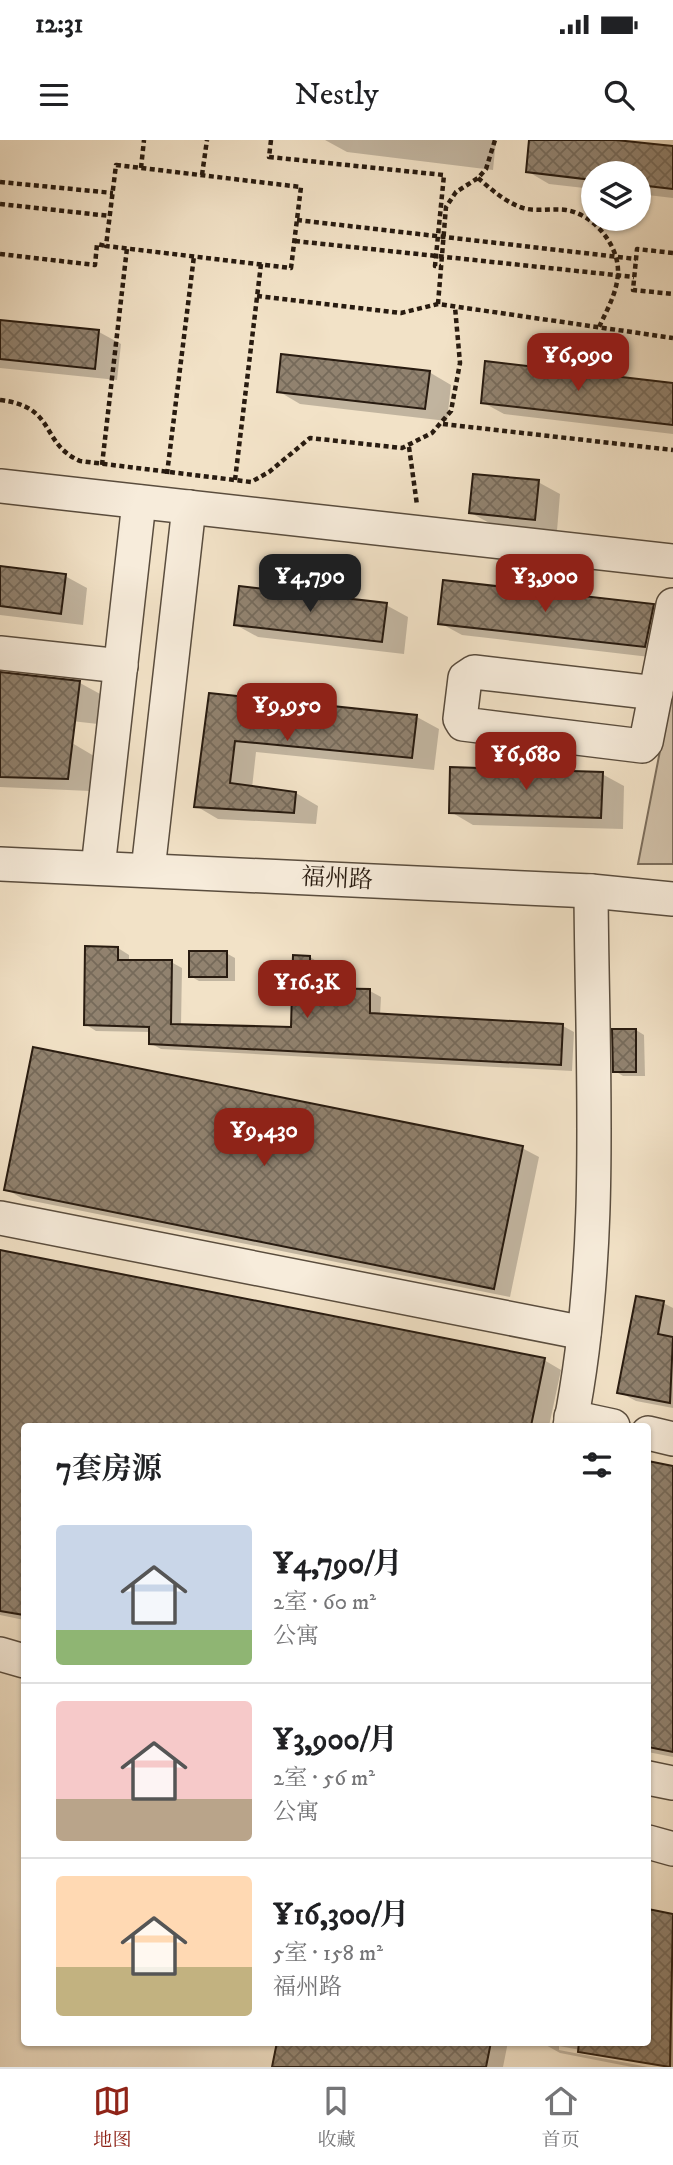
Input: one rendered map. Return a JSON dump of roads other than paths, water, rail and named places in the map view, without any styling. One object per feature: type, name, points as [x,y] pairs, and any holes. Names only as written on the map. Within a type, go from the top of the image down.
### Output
[{"type":"street","points":[[0,486],[673,561]]},
{"type":"street","points":[[98,868],[121,666],[164,504]]},
{"type":"street","points":[[148,870],[164,504]]},
{"type":"street","points":[[656,693],[474,672],[465,678],[460,719],[463,724],[642,746],[656,693],[673,605]]},
{"type":"street","points":[[0,653],[121,666]]},
{"type":"street","name":"福州路","points":[[0,863],[591,891],[673,898]]},
{"type":"street","points":[[570,1422],[584,1334],[593,1230],[591,891]]},
{"type":"street","points":[[0,1217],[584,1334]]},
{"type":"street","points":[[651,1434],[673,1439]]},
{"type":"street","points":[[0,1654],[21,1660]]},
{"type":"street","points":[[651,1779],[673,1783]]},
{"type":"street","points":[[651,1843],[673,1849]]}]
